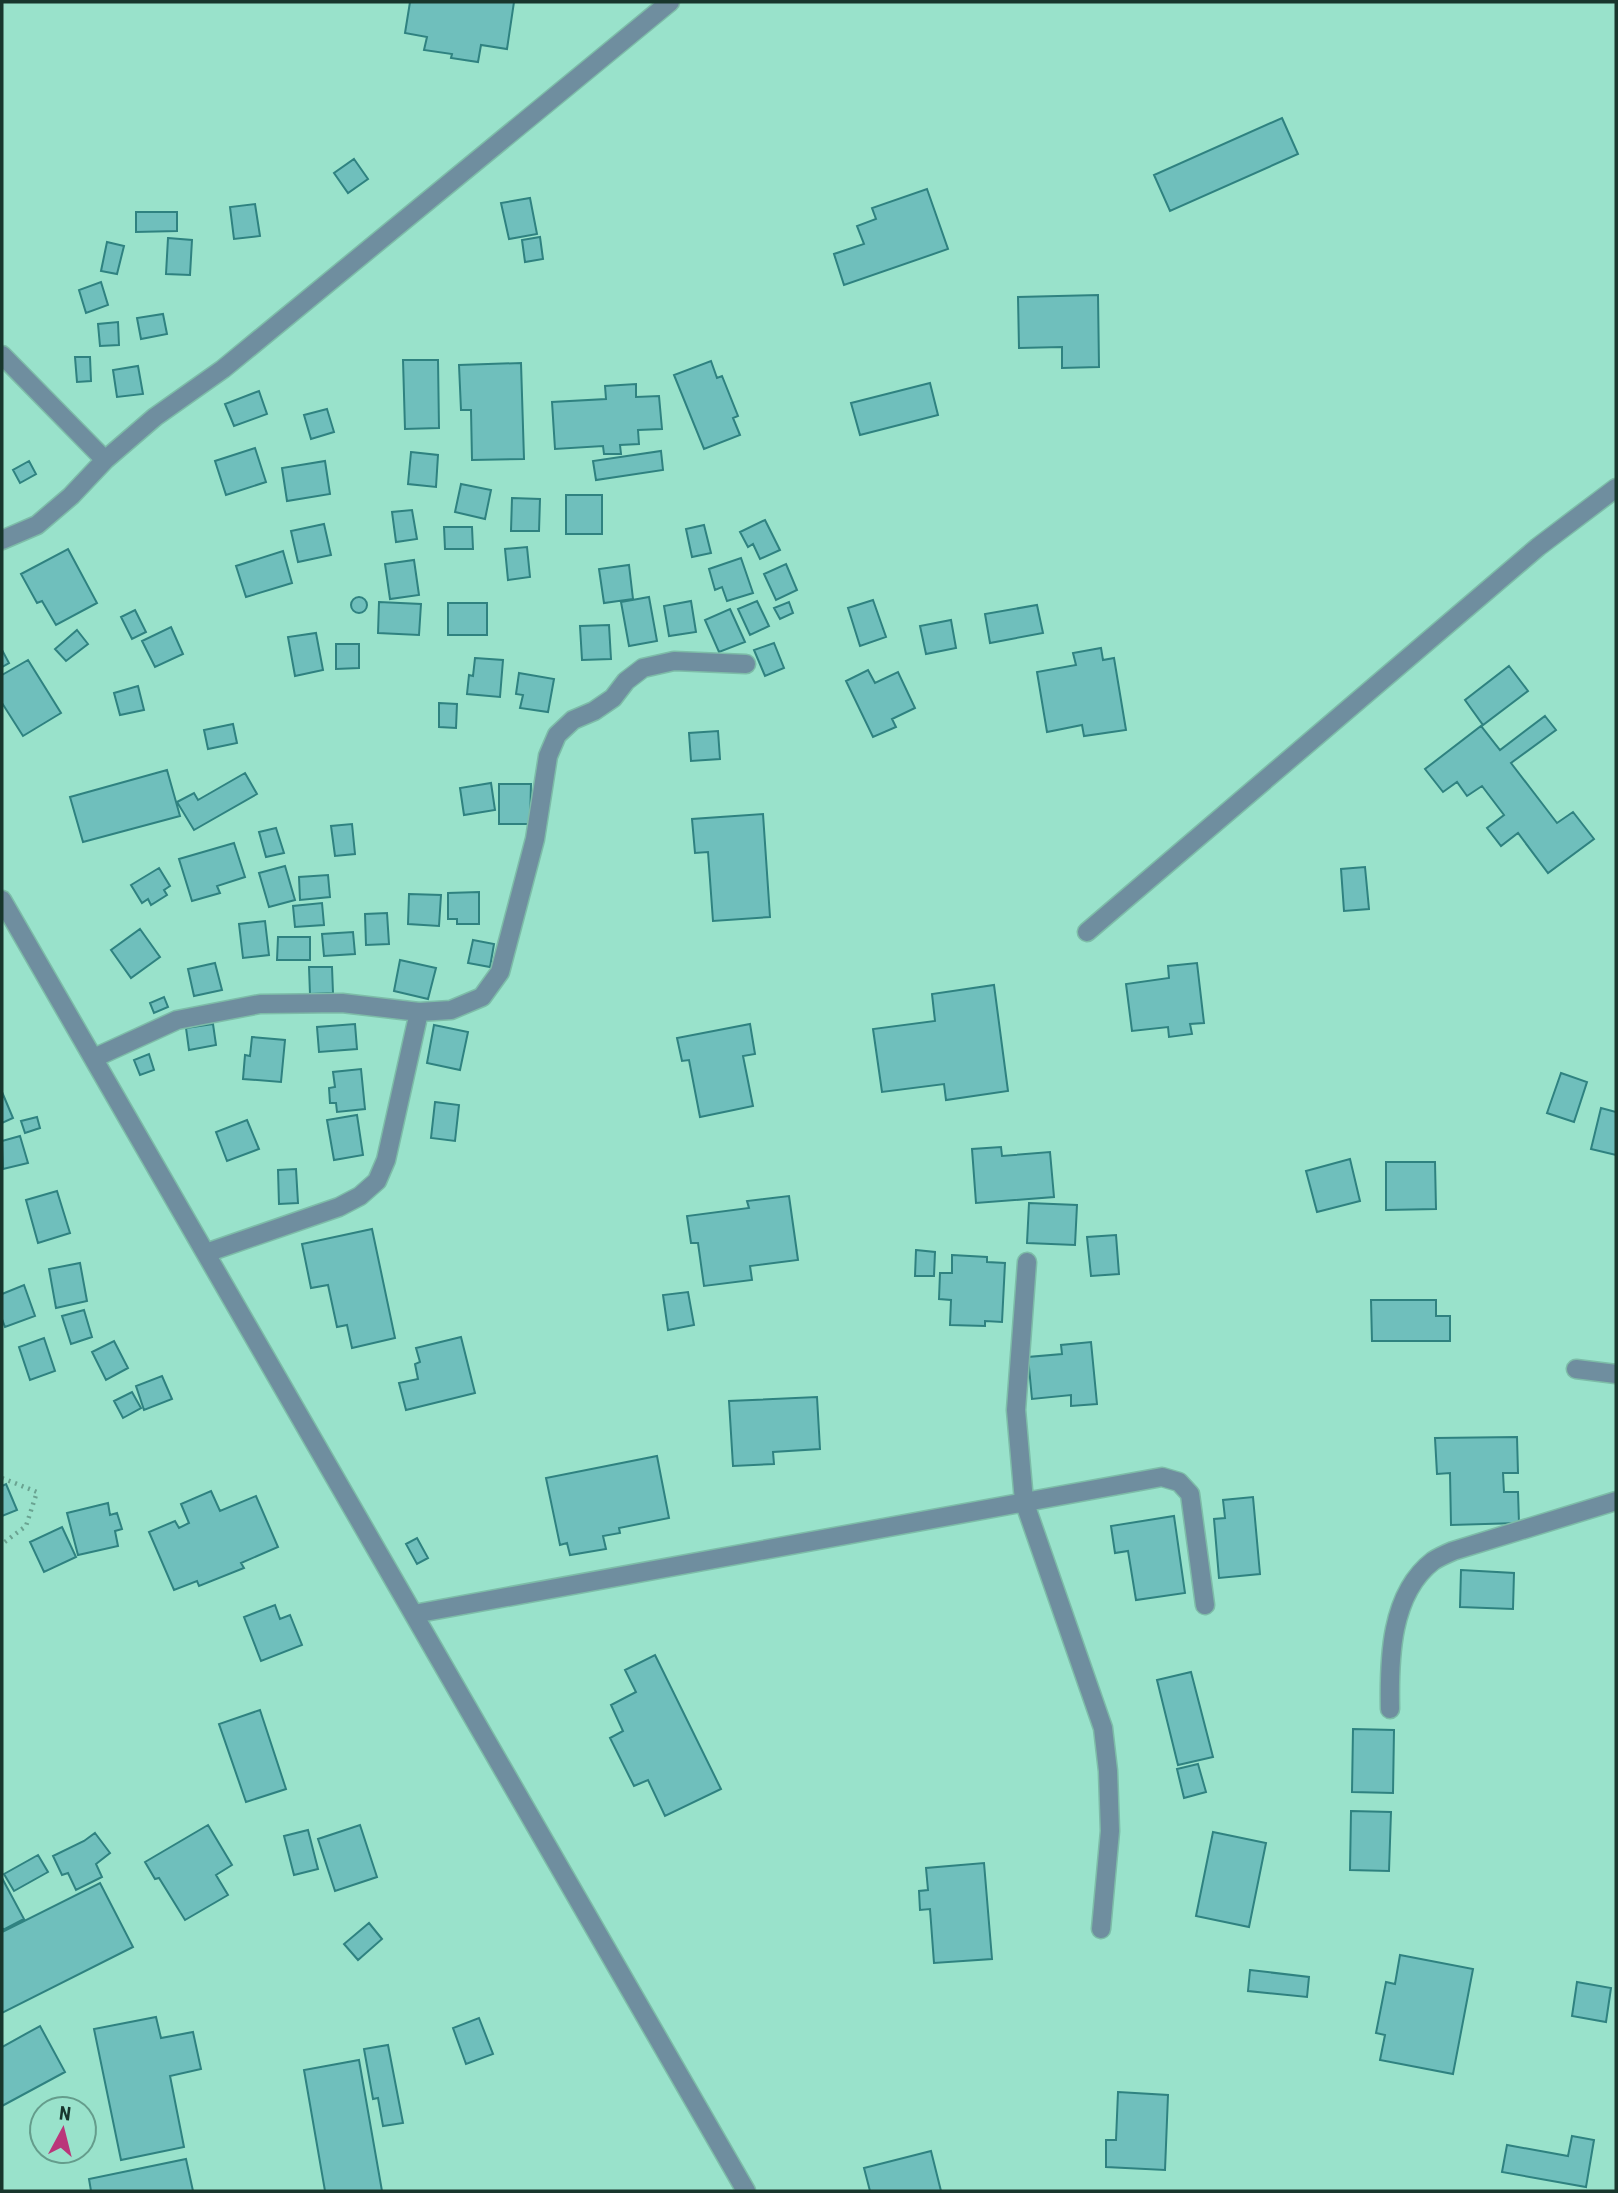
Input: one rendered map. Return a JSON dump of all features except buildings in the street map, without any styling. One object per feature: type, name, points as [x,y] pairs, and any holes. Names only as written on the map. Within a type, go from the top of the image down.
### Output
[{"type":"street","points":[[2,540],[37,525],[155,417],[223,369],[670,2]]},
{"type":"street","points":[[2,355],[105,460]]},
{"type":"street","points":[[1087,932],[1538,547],[1616,488]]},
{"type":"street","points":[[94,1058],[177,1020],[260,1004],[342,1003],[419,1012],[451,1010],[482,997],[500,972],[535,838],[548,756],[557,735],[573,720],[594,711],[613,698],[626,681],[643,668],[674,661],[746,664]]},
{"type":"street","points":[[2,900],[746,2191]]},
{"type":"street","points":[[206,1253],[339,1208],[360,1196],[377,1181],[386,1160],[419,1012]]},
{"type":"street","points":[[1027,1262],[1016,1410],[1024,1501],[1103,1728],[1110,1831],[1101,1929]]},
{"type":"street","points":[[1576,1369],[1616,1374]]},
{"type":"street","points":[[414,1614],[1162,1477],[1179,1482],[1190,1494],[1205,1605]]},
{"type":"street","points":[[1390,1709],[1389,1662],[1392,1638],[1404,1602],[1416,1578],[1433,1562],[1452,1550],[1616,1501]]},
{"type":"path","points":[[2,1478],[37,1492],[26,1526],[2,1544]]}]
